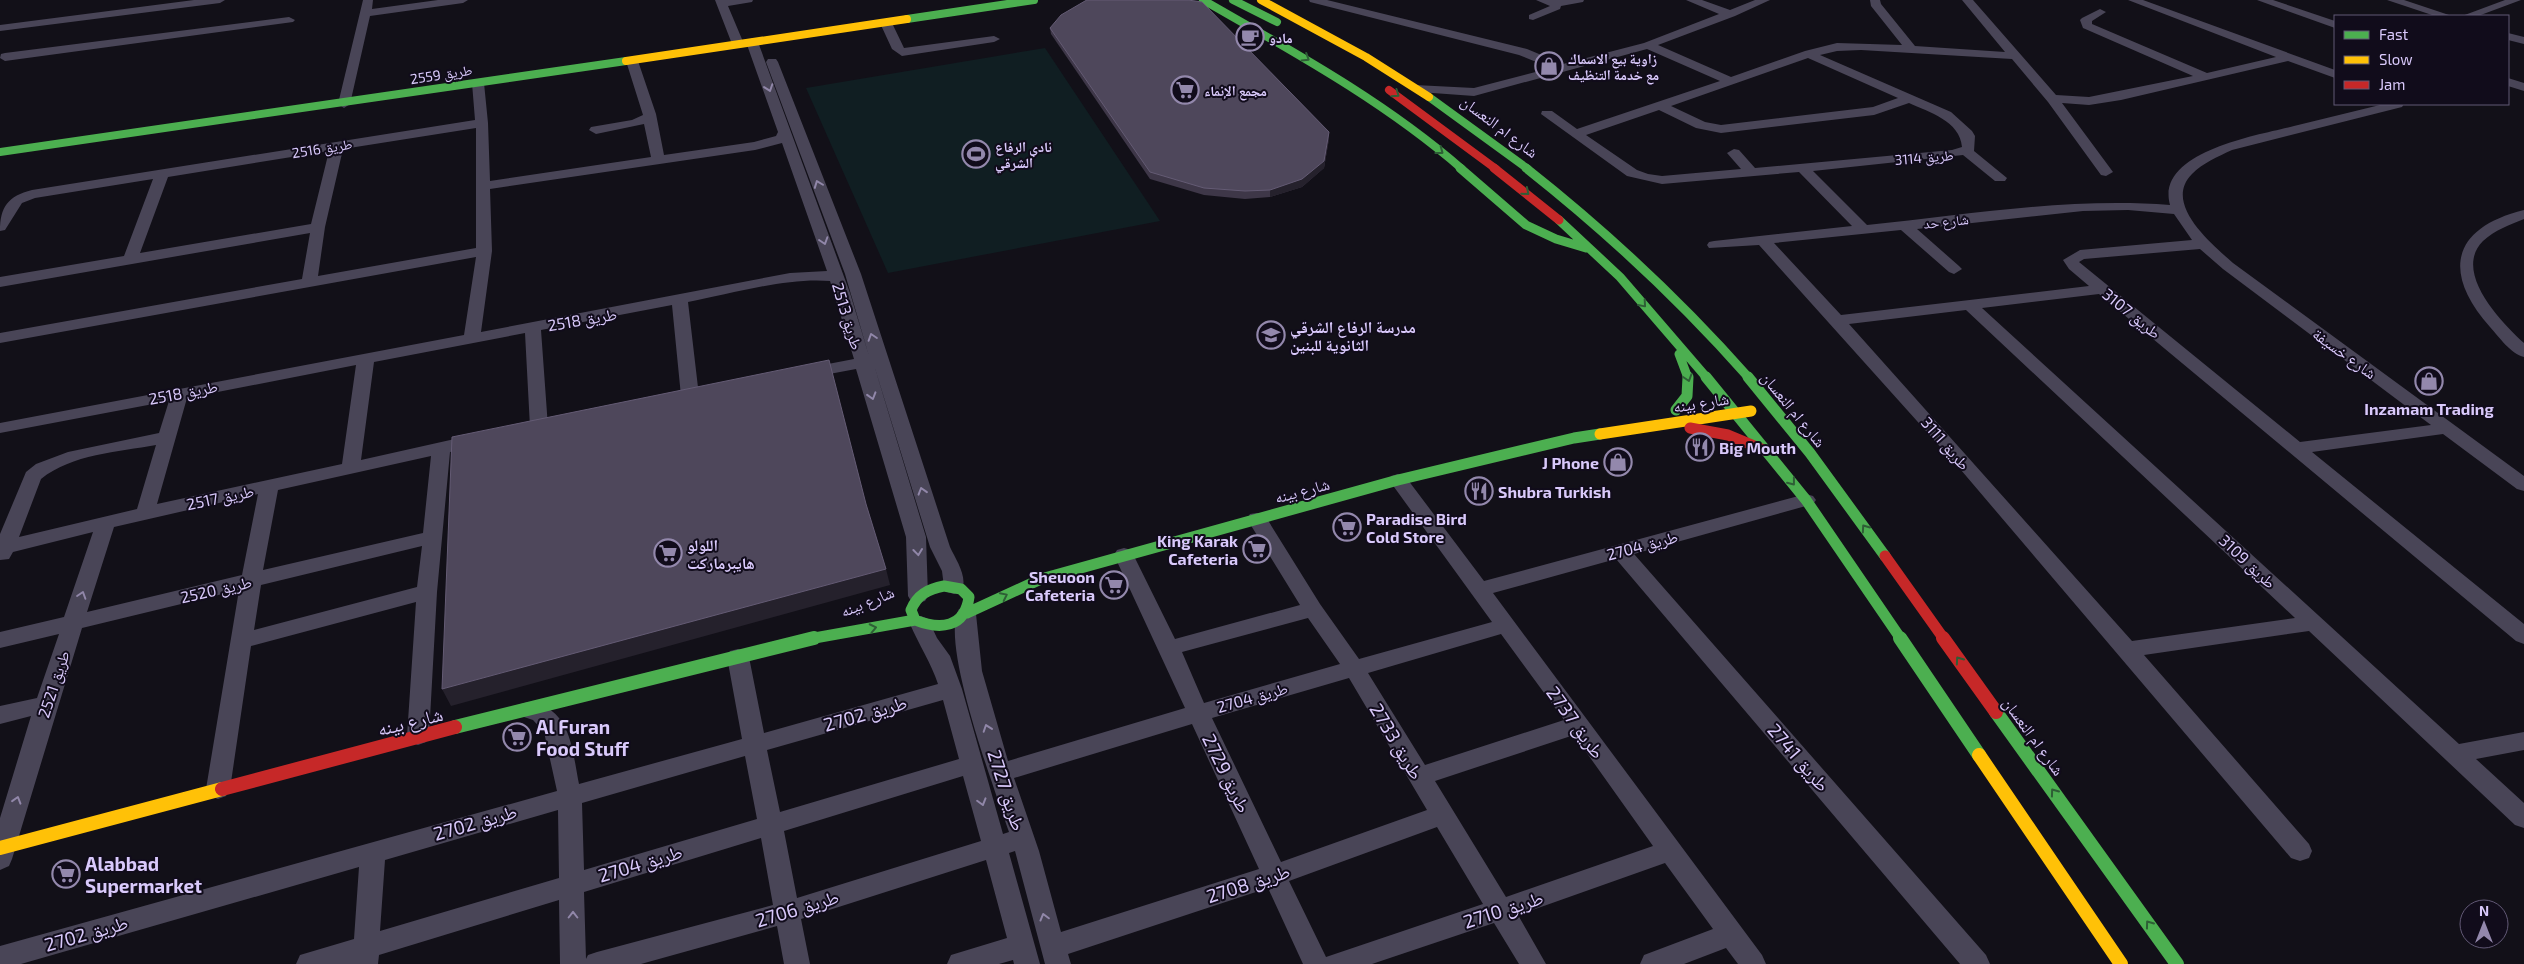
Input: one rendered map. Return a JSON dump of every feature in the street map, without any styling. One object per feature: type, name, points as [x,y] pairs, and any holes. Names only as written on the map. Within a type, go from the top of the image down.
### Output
[{"type":"street","points":[[0,28],[220,0]]},
{"type":"street","points":[[344,104],[368,0]]},
{"type":"street","points":[[364,14],[463,0]]},
{"type":"street","points":[[721,2],[748,0]]},
{"type":"street","name":"طريق 2559","points":[[0,152],[344,104],[716,48],[755,46],[784,37],[1005,2],[1034,0]]},
{"type":"street","points":[[1203,0],[1302,56],[1385,110],[1448,157],[1526,225],[1556,239],[1593,250]]},
{"type":"street","points":[[1233,0],[1285,27]]},
{"type":"street","name":"شارع ام النعسان","points":[[1261,0],[1362,54],[1459,115],[1544,180],[1596,224],[1649,273],[1774,408],[1853,511],[2178,961]]},
{"type":"street","points":[[1314,0],[1524,52],[1560,67]]},
{"type":"street","points":[[1541,0],[1554,3],[1579,0]]},
{"type":"street","points":[[1691,0],[1731,14]]},
{"type":"street","points":[[1418,88],[1474,92],[1648,44],[1765,0]]},
{"type":"street","points":[[1875,0],[1875,4],[1911,49]]},
{"type":"street","points":[[1967,0],[2052,99],[2106,172]]},
{"type":"street","points":[[2133,0],[2334,74]]},
{"type":"street","points":[[2286,8],[2300,0]]},
{"type":"street","points":[[2392,0],[2443,15]]},
{"type":"street","points":[[2471,15],[2515,0],[2524,3]]},
{"type":"street","points":[[2268,1],[2334,25]]},
{"type":"street","name":"طريق 2513","points":[[721,2],[755,46],[791,141],[836,277],[916,537],[919,568],[917,597]]},
{"type":"street","points":[[1533,17],[1556,7],[1554,3]]},
{"type":"street","points":[[2100,12],[2086,20],[2086,24],[2095,30],[2207,77]]},
{"type":"street","points":[[2,60],[290,20]]},
{"type":"street","points":[[886,22],[898,49],[902,52],[994,39]]},
{"type":"street","points":[[2,60],[26,24]]},
{"type":"street","points":[[2509,36],[2524,41]]},
{"type":"street","points":[[1648,44],[1731,81]]},
{"type":"street","points":[[716,48],[755,46]]},
{"type":"street","points":[[1548,114],[1576,134],[1809,54],[1849,46],[2016,56]]},
{"type":"street","name":"طريق 3114","points":[[1576,134],[1632,172],[1653,179],[1678,179],[1967,152],[1971,146],[1968,136],[1960,125],[1946,115],[1809,54]]},
{"type":"street","points":[[2052,99],[2080,101],[2099,99],[2207,77],[2290,57]]},
{"type":"street","points":[[632,61],[650,114],[658,160]]},
{"type":"street","points":[[2509,82],[2524,87]]},
{"type":"street","points":[[472,337],[484,251],[482,123],[478,83]]},
{"type":"street","points":[[1382,84],[1518,185],[1593,250],[1620,277],[1676,341],[1736,400],[1737,413],[1806,500],[2120,964]]},
{"type":"street","points":[[2509,91],[2524,92]]},
{"type":"street","points":[[1459,115],[1461,102],[1474,92]]},
{"type":"street","points":[[1660,105],[1701,125],[1721,129],[1874,111],[1910,98]]},
{"type":"street","points":[[2178,210],[2175,194],[2180,179],[2190,166],[2206,155],[2227,147],[2394,105]]},
{"type":"street","points":[[596,130],[635,124],[649,117]]},
{"type":"street","name":"طريق 2516","points":[[0,227],[14,203],[24,196],[482,123]]},
{"type":"street","points":[[482,186],[755,146],[776,146],[791,141]]},
{"type":"street","name":"طريق 2513","points":[[791,141],[853,274],[940,547],[952,571],[957,588]]},
{"type":"street","points":[[309,282],[318,227],[337,146]]},
{"type":"street","points":[[1967,152],[2000,178]]},
{"type":"street","points":[[1734,153],[1752,172]]},
{"type":"street","points":[[1802,167],[1863,229]]},
{"type":"street","points":[[130,259],[162,174]]},
{"type":"street","name":"شارع حد","points":[[1714,244],[2098,206],[2178,210]]},
{"type":"street","name":"شارع خسيفة","points":[[2178,210],[2186,225],[2202,244],[2250,283],[2524,484]]},
{"type":"street","points":[[2524,214],[2505,219],[2488,228],[2475,240],[2468,253],[2466,269],[2470,286],[2478,303],[2492,321],[2524,352]]},
{"type":"street","points":[[1904,225],[1954,269]]},
{"type":"street","points":[[0,282],[318,227]]},
{"type":"street","name":"طريق 3111","points":[[1763,240],[1838,320],[2128,649],[2300,851]]},
{"type":"street","name":"طريق 3107","points":[[2202,244],[2080,254],[2071,260],[2074,266],[2298,448],[2524,636]]},
{"type":"street","points":[[0,338],[484,251]]},
{"type":"street","name":"طريق 2518","points":[[0,428],[366,357],[680,301],[799,277],[817,275],[836,277]]},
{"type":"street","points":[[1838,320],[2103,290]]},
{"type":"street","points":[[680,301],[690,396]]},
{"type":"street","name":"طريق 3109","points":[[1970,305],[2524,818]]},
{"type":"street","points":[[532,328],[540,427]]},
{"type":"street","points":[[1676,341],[1683,367],[1689,377],[1691,391],[1687,402],[1676,410]]},
{"type":"street","points":[[351,468],[366,357]]},
{"type":"street","points":[[795,376],[879,359]]},
{"type":"street","points":[[672,400],[709,392]]},
{"type":"street","points":[[145,513],[165,438],[180,393]]},
{"type":"street","name":"شارع بينه","points":[[1713,404],[1763,395]]},
{"type":"street","name":"شارع بينه","points":[[966,614],[1041,579],[1124,555],[1398,480],[1574,438],[1616,424],[1691,408]]},
{"type":"street","name":"شارع بينه","points":[[1574,438],[1774,408]]},
{"type":"street","points":[[522,430],[558,423]]},
{"type":"street","points":[[1652,427],[1717,431],[1737,437],[1771,454]]},
{"type":"street","points":[[2298,448],[2448,428]]},
{"type":"street","name":"طريق 2517","points":[[2,551],[106,522],[495,436]]},
{"type":"street","points":[[2,551],[33,476],[38,470],[55,461],[165,438]]},
{"type":"street","points":[[418,736],[427,592],[441,448]]},
{"type":"street","name":"طريق 2737","points":[[1398,480],[1504,626],[1579,724],[1669,851],[1753,964]]},
{"type":"street","points":[[218,789],[251,581],[269,486]]},
{"type":"street","name":"طريق 2704","points":[[1478,590],[1806,500]]},
{"type":"street","name":"طريق 2733","points":[[1257,520],[1313,609],[1354,668],[1418,777],[1533,964]]},
{"type":"street","name":"طريق 2521","points":[[1,851],[46,704],[106,522]]},
{"type":"street","name":"طريق 2520","points":[[0,640],[433,537]]},
{"type":"street","name":"طريق 2741","points":[[1620,551],[1977,964]]},
{"type":"street","name":"طريق 2729","points":[[1124,555],[1316,964]]},
{"type":"street","name":"شارع بينه","points":[[1002,583],[1041,579]]},
{"type":"street","points":[[957,588],[969,597],[970,608],[960,620],[945,626],[928,627],[918,622],[911,610],[917,597],[935,587],[957,588],[976,585]]},
{"type":"street","points":[[241,641],[427,592]]},
{"type":"street","name":"شارع بينه","points":[[898,606],[917,597]]},
{"type":"street","points":[[1169,648],[1313,609]]},
{"type":"street","name":"طريق 2727","points":[[966,614],[965,642],[969,667],[1023,838],[1055,956]]},
{"type":"street","name":"شارع بينه","points":[[831,634],[873,615]]},
{"type":"street","name":"شارع بينه","points":[[1,851],[218,789],[418,736],[530,710],[831,634],[918,622]]},
{"type":"street","name":"طريق 2727","points":[[918,622],[939,656],[950,689],[1024,955]]},
{"type":"street","points":[[2128,649],[2315,623]]},
{"type":"street","name":"طريق 2704","points":[[1002,772],[1198,713],[1504,626]]},
{"type":"street","points":[[738,658],[756,743],[797,964]]},
{"type":"street","name":"طريق 2702","points":[[0,958],[570,795],[950,689]]},
{"type":"street","points":[[0,716],[46,704]]},
{"type":"street","points":[[530,710],[541,714],[555,728],[570,795],[573,964]]},
{"type":"street","points":[[1418,777],[1579,724]]},
{"type":"street","points":[[2455,754],[2524,741]]},
{"type":"street","name":"طريق 2704","points":[[309,964],[366,956],[573,884],[972,764]]},
{"type":"street","name":"طريق 2708","points":[[1055,956],[1442,815]]},
{"type":"street","name":"طريق 2706","points":[[597,964],[788,912],[1023,838]]},
{"type":"street","points":[[366,956],[373,851]]},
{"type":"street","name":"طريق 2710","points":[[1336,964],[1501,910],[1669,851]]},
{"type":"street","points":[[1652,964],[1731,934]]},
{"type":"street","points":[[960,964],[1024,955]]},
{"type":"shaded area","name":"نادي الرفاع الشرقي","points":[[1045,48],[1160,221],[888,273],[806,88]]},
{"type":"building","name":"مجمع الإنماء","points":[[1087,0],[1188,0],[1202,2],[1329,132],[1324,161],[1302,179],[1270,190],[1245,191],[1204,188],[1150,172],[1050,28],[1061,15]]},
{"type":"building","name":"اللولو هايبرماركت","points":[[829,360],[866,504],[886,569],[442,689],[452,437]]},
{"type":"traffic: fast","points":[[907,19],[1034,0]]},
{"type":"traffic: fast","points":[[1203,0],[1302,56],[1385,110],[1448,157],[1526,225],[1556,239],[1586,248]]},
{"type":"traffic: fast","points":[[1233,0],[1277,22]]},
{"type":"traffic: fast","points":[[0,152],[626,61]]},
{"type":"traffic: fast","points":[[1429,97],[1520,162],[1563,197],[1606,233],[1686,310],[1762,393],[1825,473],[1885,556]]},
{"type":"traffic: fast","points":[[1559,220],[1620,277],[1737,413],[1806,500],[1979,755]]},
{"type":"traffic: fast","points":[[1676,410],[1683,403],[1689,389],[1688,377],[1679,354]]},
{"type":"traffic: fast","points":[[967,613],[1041,579],[1398,480],[1574,438],[1600,434]]},
{"type":"traffic: fast","points":[[944,586],[961,589],[969,597],[968,607],[964,615],[951,624],[942,625],[933,625],[915,620],[911,610],[919,596],[944,586]]},
{"type":"traffic: fast","points":[[455,727],[831,634],[915,620]]},
{"type":"traffic: fast","points":[[1996,712],[2177,964]]},
{"type":"traffic: slow","points":[[1261,0],[1366,57],[1429,97]]},
{"type":"traffic: slow","points":[[626,61],[907,19]]},
{"type":"traffic: slow","points":[[1600,434],[1751,411]]},
{"type":"traffic: slow","points":[[1979,755],[2121,964]]},
{"type":"traffic: slow","points":[[0,848],[222,789]]},
{"type":"traffic: jam","points":[[1389,90],[1518,185],[1559,220]]},
{"type":"traffic: jam","points":[[1690,428],[1728,435],[1764,450]]},
{"type":"traffic: jam","points":[[1885,556],[1996,712]]},
{"type":"traffic: jam","points":[[222,789],[455,727]]},
{"type":"place","name":"مادو","points":[[1250,37]]},
{"type":"place","name":"زاوية بيع الاسماك مع خدمة التنظيف","points":[[1549,66]]},
{"type":"place","name":"مجمع الإنماء","points":[[1185,90]]},
{"type":"place","name":"نادي الرفاع الشرقي","points":[[976,154]]},
{"type":"place","name":"مدرسة الرفاع الشرقي الثانوية للبنين","points":[[1271,335]]},
{"type":"place","name":"Inzamam Trading","points":[[2429,381]]},
{"type":"place","name":"Big Mouth","points":[[1700,447]]},
{"type":"place","name":"J Phone","points":[[1618,462]]},
{"type":"place","name":"Shubra Turkish","points":[[1479,491]]},
{"type":"place","name":"Paradise Bird Cold Store","points":[[1347,527]]},
{"type":"place","name":"King Karak Cafeteria","points":[[1257,549]]},
{"type":"place","name":"اللولو هايبرماركت","points":[[668,553]]},
{"type":"place","name":"Sheuoon Cafeteria","points":[[1114,585]]},
{"type":"place","name":"Al Furan Food Stuff","points":[[517,737]]},
{"type":"place","name":"Alabbad Supermarket","points":[[66,874]]}]
